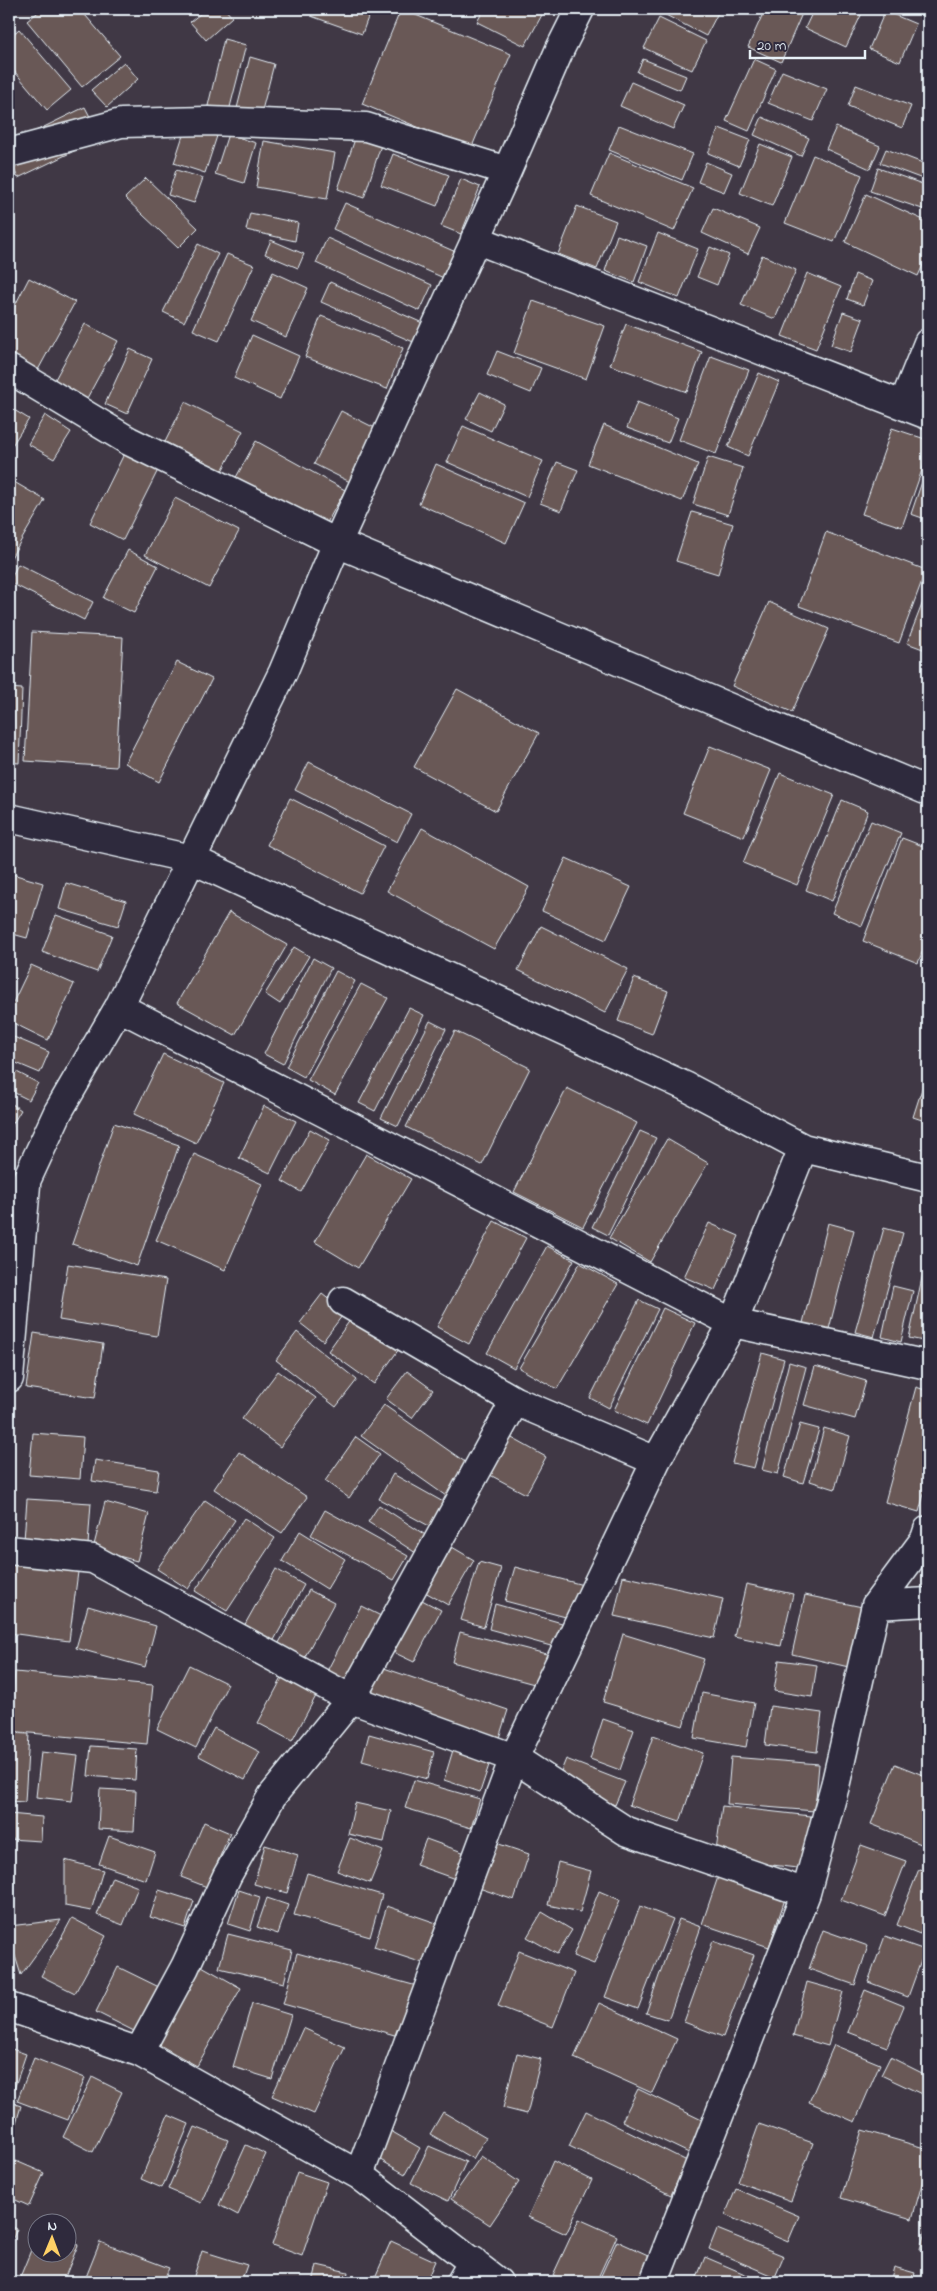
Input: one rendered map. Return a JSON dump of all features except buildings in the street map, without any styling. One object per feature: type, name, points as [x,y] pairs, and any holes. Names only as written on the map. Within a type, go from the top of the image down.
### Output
[{"type":"street","points":[[9,1208],[26,1181],[58,1112],[119,1007],[283,672],[337,543],[507,171],[560,49],[580,9]]},
{"type":"street","points":[[9,153],[121,123],[208,121],[366,127],[507,171]]},
{"type":"street","points":[[475,239],[928,415]]},
{"type":"street","points":[[903,405],[928,343]]},
{"type":"street","points":[[9,369],[128,441],[337,543],[928,791]]},
{"type":"street","points":[[9,818],[191,859],[685,1086],[803,1148],[928,1178]]},
{"type":"street","points":[[119,1007],[733,1323],[928,1366]]},
{"type":"street","points":[[359,2175],[514,1758],[656,1462],[733,1323],[803,1148]]},
{"type":"street","points":[[9,1378],[26,1181]]},
{"type":"street","points":[[343,1301],[515,1401],[656,1462]]},
{"type":"street","points":[[139,2052],[185,1967],[227,1876],[272,1796],[351,1699],[515,1401]]},
{"type":"street","points":[[654,2282],[806,1893],[836,1782],[876,1605],[925,1539],[928,1530]]},
{"type":"street","points":[[9,1550],[93,1559],[351,1699],[514,1758],[626,1831],[806,1893]]},
{"type":"street","points":[[876,1605],[928,1602]]},
{"type":"street","points":[[9,2007],[139,2052],[359,2175],[467,2272],[498,2282]]}]
